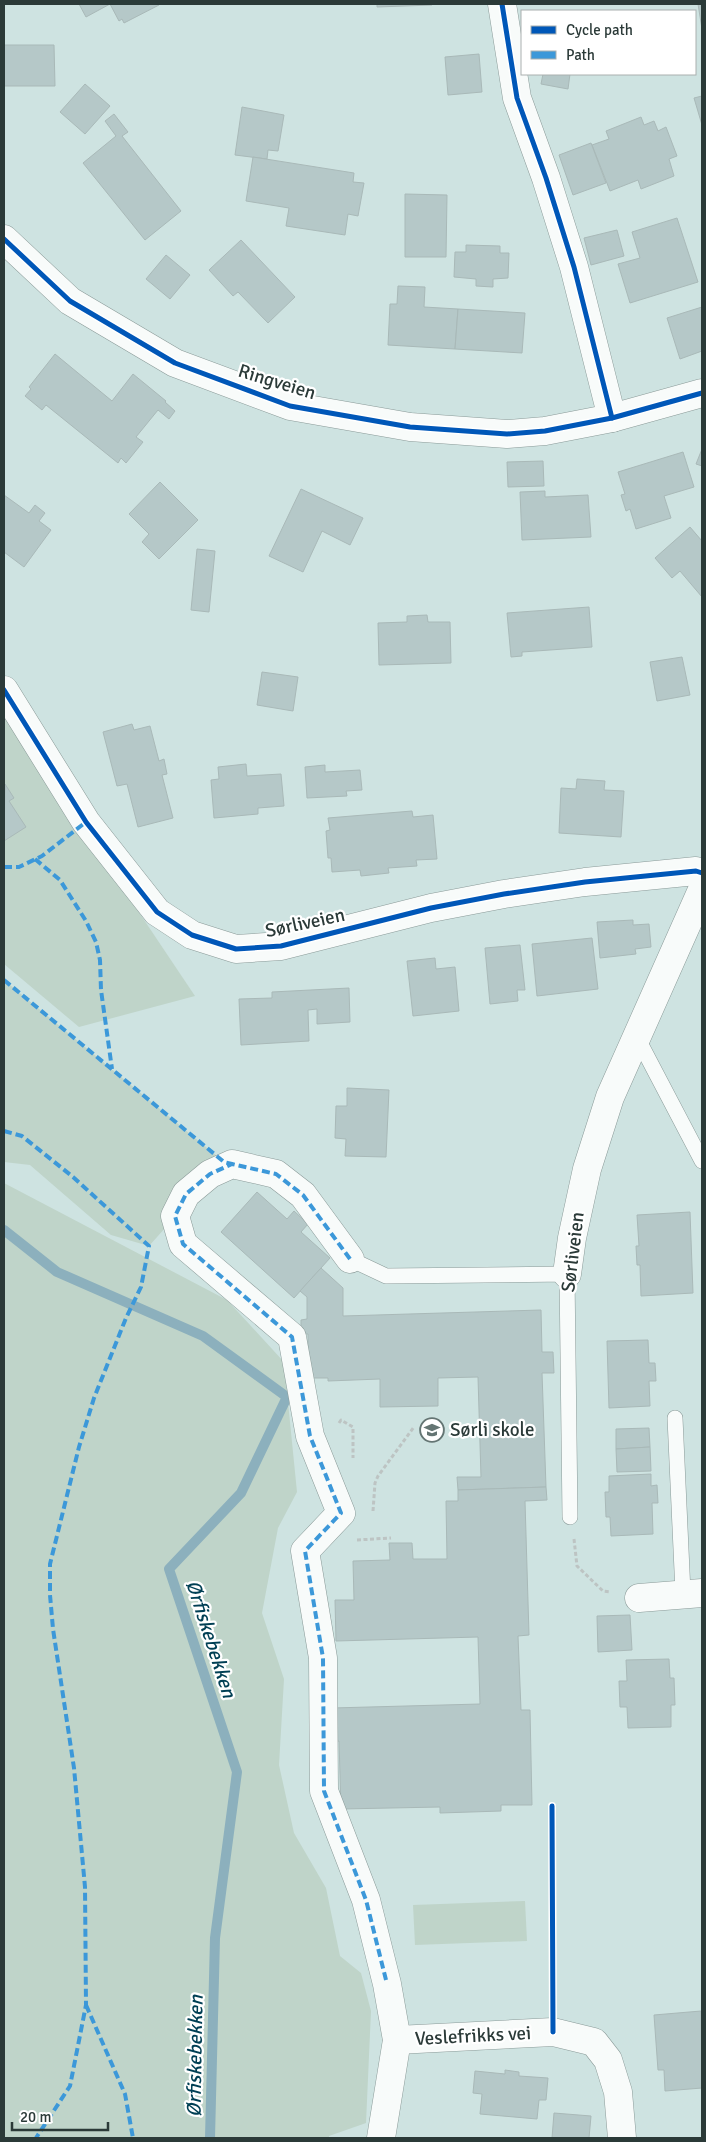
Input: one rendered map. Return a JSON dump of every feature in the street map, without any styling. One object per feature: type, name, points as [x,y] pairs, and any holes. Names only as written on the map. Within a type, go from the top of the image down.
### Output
[{"type":"street","points":[[502,4],[516,98],[546,178],[574,267],[612,418]]},
{"type":"street","name":"Ringveien","points":[[4,239],[70,301],[175,363],[290,406],[410,427],[507,434],[545,431],[612,418],[702,393]]},
{"type":"street","name":"Sørliveien","points":[[4,690],[86,822],[157,912],[192,934],[236,949],[281,946],[431,908],[504,894],[585,882],[696,871],[702,873]]},
{"type":"street","name":"Sørliveien","points":[[567,1274],[573,1231],[587,1168],[610,1097],[638,1039],[702,890]]},
{"type":"street","name":"Veslefrikks vei","points":[[350,1259],[303,1195],[276,1174],[232,1164],[210,1174],[186,1194],[176,1216],[183,1244],[292,1336],[310,1436],[341,1513],[305,1551],[323,1658],[324,1791],[366,1900],[387,1984],[397,2040],[381,2138]]},
{"type":"street","points":[[639,1598],[693,1593]]},
{"type":"street","name":"Veslefrikks vei","points":[[397,2040],[553,2032],[594,2042],[608,2060],[618,2092],[622,2138]]},
{"type":"lane","points":[[638,1039],[702,1161]]},
{"type":"lane","points":[[350,1259],[386,1276],[567,1274]]},
{"type":"lane","name":"Sørliveien","points":[[567,1274],[570,1517]]},
{"type":"lane","points":[[675,1418],[693,1593]]},
{"type":"path","points":[[338,1425],[341,1420],[353,1427],[353,1462]]},
{"type":"path","points":[[372,1516],[375,1482],[414,1427]]},
{"type":"path","points":[[570,1517],[578,1566],[604,1591],[639,1598]]},
{"type":"path","points":[[368,1534],[368,1539]]},
{"type":"path","points":[[360,1540],[392,1538]]},
{"type":"green space","points":[[4,711],[195,996],[79,1027],[4,964]]},
{"type":"green space","points":[[4,980],[224,1162],[149,1246],[111,1235],[30,1165],[4,1162]]},
{"type":"green space","points":[[4,1183],[227,1300],[284,1362],[297,1492],[278,1528],[262,1613],[284,1679],[279,1765],[294,1833],[326,1888],[340,1956],[361,1973],[371,2011],[366,2123],[329,2136],[329,2138],[4,2138]]},
{"type":"green space","points":[[525,1901],[527,1941],[415,1945],[413,1905]]},
{"type":"building","points":[[79,4],[110,4],[86,17]]},
{"type":"building","points":[[110,4],[159,5],[124,23],[122,19],[119,21]]},
{"type":"building","points":[[377,4],[432,4],[432,5],[377,7]]},
{"type":"building","points":[[698,4],[702,4],[702,29]]},
{"type":"building","points":[[4,45],[54,45],[55,86],[4,86]]},
{"type":"building","points":[[479,54],[482,92],[448,95],[445,57]]},
{"type":"building","points":[[543,75],[570,75],[568,89],[541,84]]},
{"type":"building","points":[[85,84],[110,106],[85,134],[60,112]]},
{"type":"building","points":[[702,96],[702,125],[694,98]]},
{"type":"building","points":[[242,107],[284,115],[278,151],[268,150],[267,159],[235,155]]},
{"type":"building","points":[[114,114],[128,132],[122,136],[181,211],[145,240],[83,163],[116,136],[105,121]]},
{"type":"building","points":[[641,117],[644,125],[654,121],[658,131],[666,127],[677,156],[669,159],[674,176],[641,189],[638,180],[610,191],[592,145],[609,139],[606,131]]},
{"type":"building","points":[[591,143],[606,183],[573,195],[559,155]]},
{"type":"building","points":[[253,157],[354,173],[353,182],[364,183],[358,216],[348,214],[345,235],[286,226],[289,208],[246,201]]},
{"type":"building","points":[[405,194],[447,195],[446,257],[405,257]]},
{"type":"building","points":[[677,218],[698,282],[630,303],[618,264],[640,258],[632,232]]},
{"type":"building","points":[[617,230],[624,256],[591,265],[584,238]]},
{"type":"building","points":[[241,240],[295,297],[268,323],[238,292],[233,296],[209,270]]},
{"type":"building","points":[[466,245],[500,246],[500,253],[509,253],[508,278],[493,279],[493,287],[476,286],[476,279],[454,277],[455,252],[466,252]]},
{"type":"building","points":[[166,255],[190,275],[170,299],[146,279]]},
{"type":"building","points":[[398,286],[425,287],[424,307],[458,309],[455,349],[388,345],[390,304],[397,304]]},
{"type":"building","points":[[702,307],[702,351],[680,359],[667,318]]},
{"type":"building","points":[[458,309],[525,313],[522,353],[455,349]]},
{"type":"building","points":[[55,354],[112,401],[133,374],[166,401],[175,411],[169,419],[158,410],[136,437],[143,442],[126,463],[121,458],[118,463],[46,405],[42,410],[25,396],[31,389],[29,387]]},
{"type":"building","points":[[702,449],[702,466],[696,464]]},
{"type":"building","points":[[683,452],[694,487],[664,496],[671,518],[636,529],[630,509],[626,511],[621,495],[625,494],[618,472]]},
{"type":"building","points":[[543,461],[544,486],[508,487],[507,462]]},
{"type":"building","points":[[160,482],[198,520],[159,559],[142,542],[149,534],[129,514]]},
{"type":"building","points":[[301,489],[363,518],[350,545],[322,531],[303,572],[269,556]]},
{"type":"building","points":[[545,491],[545,497],[588,495],[591,537],[522,540],[520,492]]},
{"type":"building","points":[[4,495],[29,513],[35,505],[45,513],[39,521],[51,530],[24,567],[4,552]]},
{"type":"building","points":[[690,527],[702,541],[702,597],[680,571],[672,578],[655,558]]},
{"type":"building","points":[[197,549],[215,551],[209,612],[191,610]]},
{"type":"building","points":[[589,607],[592,647],[522,652],[522,656],[511,657],[507,613]]},
{"type":"building","points":[[427,615],[428,622],[450,622],[451,663],[379,665],[378,623],[407,622],[407,616]]},
{"type":"building","points":[[682,657],[690,695],[657,701],[650,662]]},
{"type":"building","points":[[262,672],[298,677],[293,711],[257,705]]},
{"type":"building","points":[[132,724],[134,730],[150,726],[159,761],[164,759],[167,774],[162,775],[173,818],[138,827],[127,784],[117,786],[103,732]]},
{"type":"building","points":[[246,764],[247,776],[281,774],[284,806],[258,808],[258,814],[214,818],[211,780],[219,779],[218,767]]},
{"type":"building","points":[[325,765],[325,772],[360,770],[362,790],[346,791],[347,796],[307,798],[305,767]]},
{"type":"building","points":[[577,779],[605,781],[604,790],[624,791],[621,837],[559,833],[561,788],[576,789]]},
{"type":"building","points":[[5,784],[14,798],[9,801],[26,827],[4,841]]},
{"type":"building","points":[[412,811],[413,817],[433,815],[437,859],[416,860],[417,866],[388,868],[389,873],[361,876],[360,870],[332,872],[331,858],[328,858],[326,831],[330,830],[328,818]]},
{"type":"building","points":[[633,920],[633,925],[649,924],[651,947],[635,949],[636,954],[600,958],[597,922]]},
{"type":"building","points":[[592,938],[598,989],[537,996],[532,944]]},
{"type":"building","points":[[520,945],[525,990],[517,990],[518,1001],[490,1004],[485,948]]},
{"type":"building","points":[[435,958],[436,969],[455,967],[459,1011],[413,1016],[407,961]]},
{"type":"building","points":[[349,988],[350,1022],[317,1024],[317,1009],[308,1010],[309,1041],[241,1045],[239,999],[272,998],[272,992]]},
{"type":"building","points":[[347,1088],[389,1090],[386,1157],[345,1156],[346,1139],[335,1138],[336,1106],[347,1106]]},
{"type":"building","points":[[257,1192],[287,1219],[294,1211],[308,1224],[301,1232],[330,1258],[294,1298],[221,1232]]},
{"type":"building","points":[[690,1212],[693,1293],[641,1296],[640,1265],[637,1265],[636,1246],[639,1246],[637,1215]]},
{"type":"building","name":"Sørli skole","points":[[321,1268],[343,1288],[343,1316],[541,1310],[542,1352],[553,1352],[554,1373],[542,1373],[546,1487],[458,1490],[457,1477],[481,1477],[478,1377],[438,1378],[438,1406],[380,1407],[380,1379],[328,1381],[328,1378],[308,1378],[308,1334],[301,1334],[301,1320],[307,1319],[307,1297],[300,1291]]},
{"type":"building","points":[[648,1340],[649,1363],[655,1363],[656,1381],[649,1381],[650,1406],[609,1408],[607,1341]]},
{"type":"building","points":[[649,1428],[650,1447],[616,1449],[616,1429]]},
{"type":"building","points":[[650,1447],[651,1471],[617,1472],[616,1449]]},
{"type":"building","points":[[651,1474],[651,1486],[657,1485],[658,1503],[652,1503],[653,1534],[611,1536],[610,1517],[606,1517],[605,1492],[609,1492],[609,1476]]},
{"type":"building","name":"Sørli skole","points":[[546,1487],[547,1500],[525,1501],[529,1635],[518,1636],[521,1710],[530,1710],[532,1805],[501,1805],[501,1811],[440,1813],[440,1807],[341,1809],[339,1741],[333,1742],[332,1708],[480,1704],[478,1637],[336,1641],[335,1600],[354,1600],[353,1561],[390,1560],[389,1543],[412,1543],[413,1559],[447,1559],[446,1501],[458,1501],[458,1490]]},
{"type":"building","points":[[630,1615],[632,1650],[598,1652],[597,1616]]},
{"type":"building","points":[[669,1659],[670,1678],[674,1678],[675,1705],[671,1705],[671,1727],[628,1728],[627,1707],[620,1707],[619,1681],[627,1681],[626,1660]]},
{"type":"building","points":[[701,2011],[702,2088],[665,2091],[664,2070],[658,2070],[654,2015]]},
{"type":"building","points":[[505,2070],[519,2072],[519,2076],[548,2078],[546,2100],[539,2100],[537,2119],[480,2114],[482,2094],[473,2093],[475,2071],[505,2074]]},
{"type":"building","points":[[554,2113],[591,2116],[589,2138],[552,2138]]},
{"type":"waterway","name":"Ørfiskebekken","points":[[4,1230],[57,1272],[203,1336],[287,1397],[241,1493],[169,1569],[237,1772],[215,1938],[210,2138]]},
{"type":"marked path","points":[[4,867],[19,867],[42,856],[86,822]]},
{"type":"marked path","points":[[35,859],[60,880],[86,921],[96,942],[100,960],[101,990],[112,1069]]},
{"type":"marked path","points":[[4,980],[224,1162],[232,1164]]},
{"type":"marked path","points":[[4,1131],[22,1136],[73,1177],[149,1246],[141,1287],[126,1318],[94,1398],[79,1447],[50,1564],[53,1629],[74,1768],[85,1887],[86,2005],[70,2086],[36,2138]]},
{"type":"marked path","points":[[350,1259],[303,1195],[276,1174],[232,1164],[210,1174],[186,1194],[175,1216],[183,1244],[292,1337],[310,1436],[341,1513],[305,1551],[323,1658],[324,1791],[366,1900],[387,1984]]},
{"type":"marked path","points":[[86,2005],[125,2094],[133,2138]]},
{"type":"cycle path","points":[[502,4],[517,98],[546,178],[574,267],[612,418]]},
{"type":"cycle path","points":[[4,239],[70,301],[175,363],[290,406],[410,427],[507,434],[545,431],[612,418],[702,393]]},
{"type":"cycle path","points":[[4,690],[86,822],[157,912],[192,935],[236,949],[281,946],[431,908],[504,894],[585,882],[696,871],[702,873]]},
{"type":"cycle path","points":[[552,1806],[553,2032]]},
{"type":"place","name":"Sørli skole","points":[[432,1430]]}]
